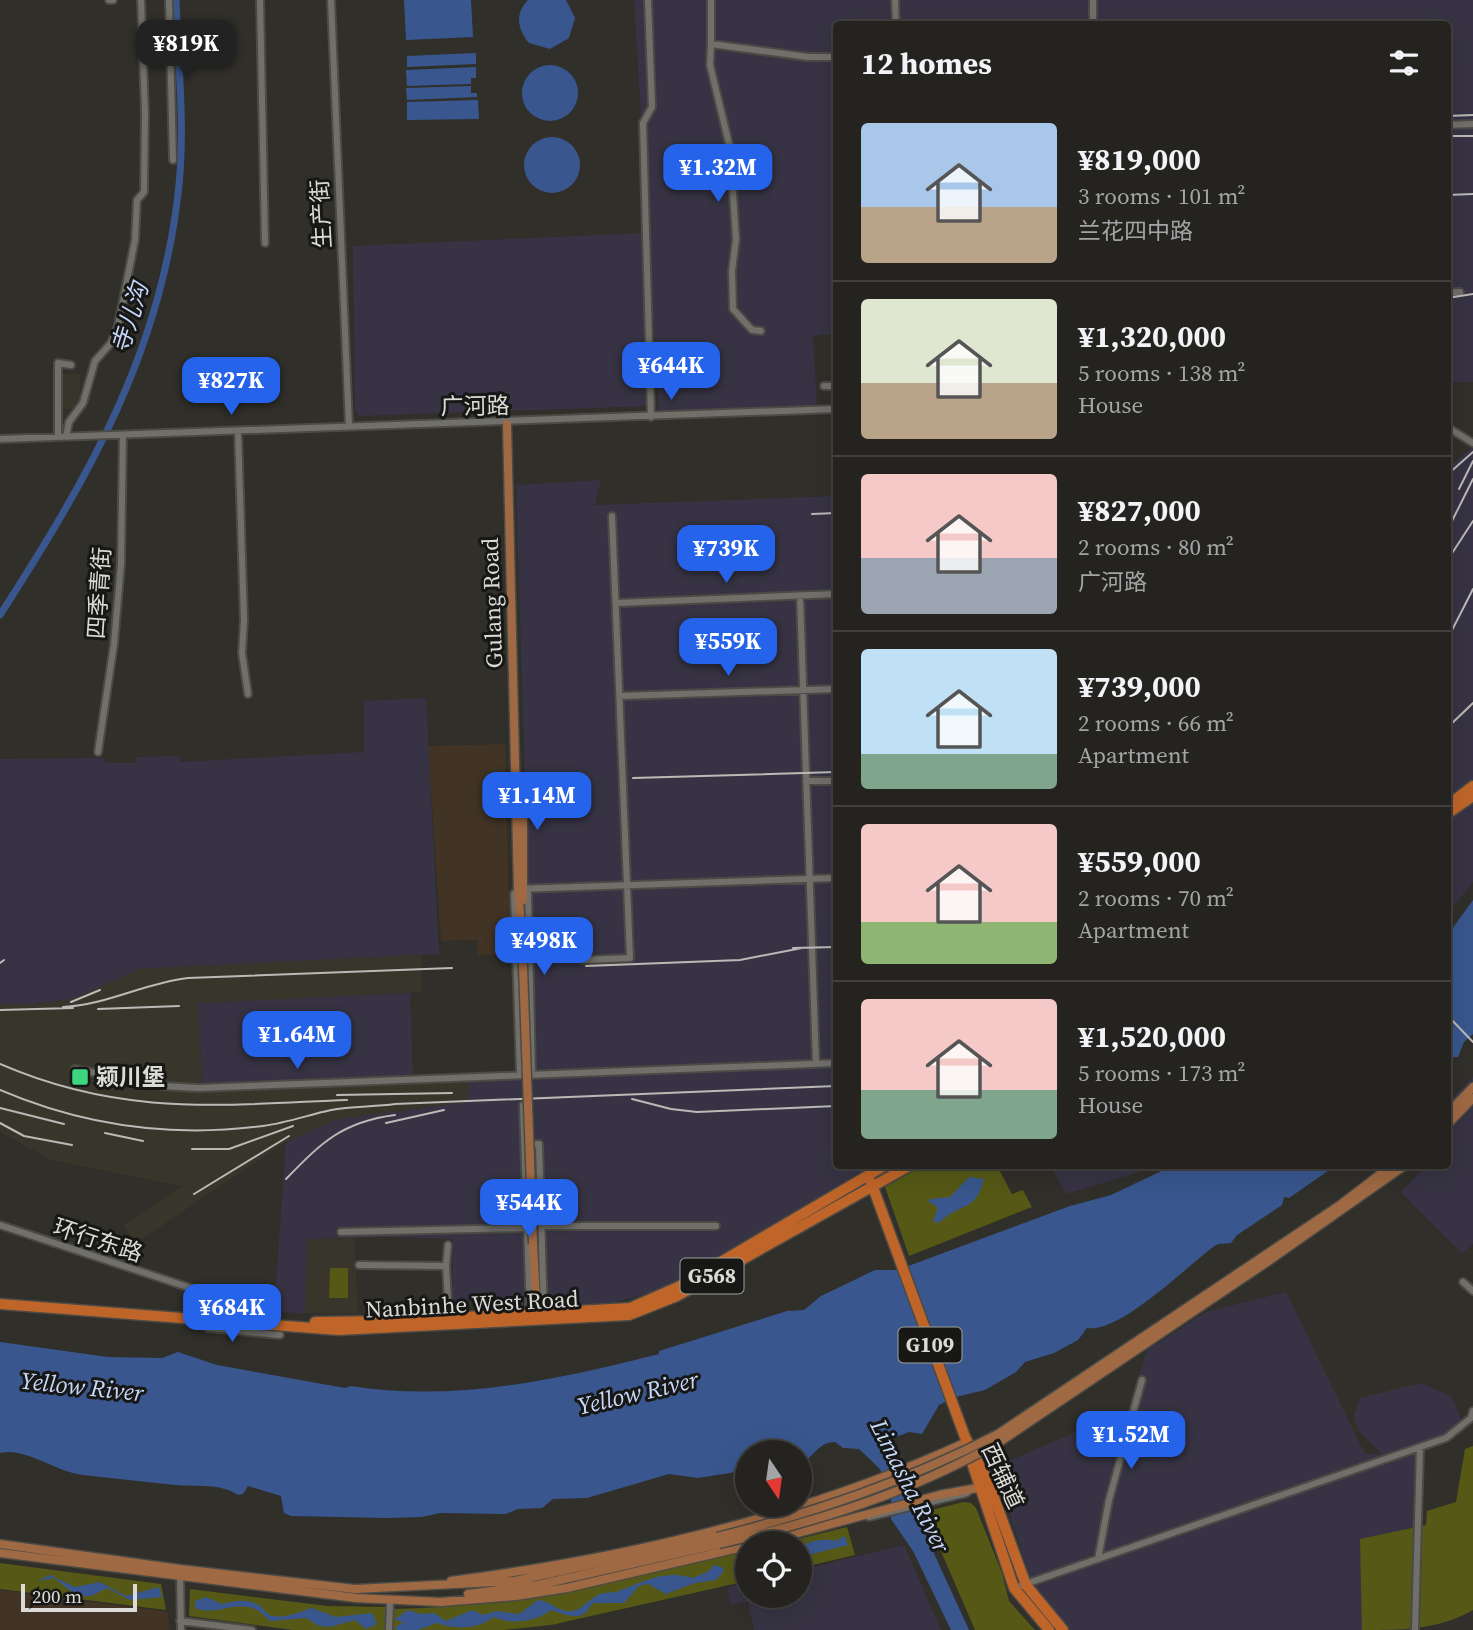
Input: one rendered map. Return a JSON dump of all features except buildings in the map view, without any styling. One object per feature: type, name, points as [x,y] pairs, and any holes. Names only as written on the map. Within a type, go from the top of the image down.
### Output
[{"type":"highway","points":[[1451,803],[1473,786]]},
{"type":"highway","points":[[1451,811],[1473,796]]},
{"type":"highway","points":[[870,1180],[881,1169]]},
{"type":"highway","name":"Nanbinhe West Road","points":[[0,1297],[338,1330],[630,1308],[680,1286],[870,1180],[901,1169]]},
{"type":"highway","name":"G109","points":[[870,1180],[966,1440]]},
{"type":"highway","name":"Nanbinhe West Road","points":[[0,1304],[197,1319],[338,1323],[537,1317]]},
{"type":"highway","name":"西辅道","points":[[966,1440],[989,1484],[1026,1585],[1063,1630]]},
{"type":"highway","name":"西辅道","points":[[966,1440],[977,1489],[1014,1588],[1049,1630]]},
{"type":"main road","name":"Gulang Road","points":[[507,424],[517,781],[523,800],[522,939],[537,1317]]},
{"type":"main road","points":[[1451,1110],[1473,1087]]},
{"type":"main road","points":[[1451,1121],[1473,1098]]},
{"type":"main road","points":[[1341,1208],[1387,1169]]},
{"type":"main road","points":[[0,1544],[180,1574],[355,1589],[514,1581],[786,1528],[868,1503],[939,1474],[1068,1392],[1400,1169]]},
{"type":"main road","points":[[389,1588],[522,1572],[638,1549],[796,1510],[867,1486],[966,1440]]},
{"type":"main road","points":[[808,1531],[989,1484]]},
{"type":"main road","points":[[0,1553],[356,1598],[417,1598],[528,1587],[718,1541]]},
{"type":"main road","points":[[417,1598],[441,1602],[516,1596],[567,1588],[735,1549]]},
{"type":"street","points":[[66,437],[69,422],[83,403],[94,361],[111,343],[118,326],[135,240],[136,200],[144,192],[145,113],[141,0]]},
{"type":"street","points":[[169,0],[173,160]]},
{"type":"street","points":[[260,0],[265,243]]},
{"type":"street","name":"生产街","points":[[331,0],[349,426]]},
{"type":"street","points":[[648,0],[652,107],[643,123],[651,417]]},
{"type":"street","points":[[711,0],[710,65],[730,148],[736,239],[733,309],[752,330],[761,331]]},
{"type":"street","points":[[895,0],[896,21]]},
{"type":"street","points":[[1093,0],[1093,21]]},
{"type":"street","points":[[711,44],[808,57],[833,57]]},
{"type":"street","points":[[1451,125],[1473,124]]},
{"type":"street","points":[[1451,293],[1460,292]]},
{"type":"street","points":[[58,437],[58,363],[71,365]]},
{"type":"street","points":[[824,386],[833,386]]},
{"type":"street","name":"广河路","points":[[0,439],[349,426],[507,424],[833,410]]},
{"type":"street","points":[[1451,430],[1472,443]]},
{"type":"street","points":[[238,431],[244,620],[242,653],[248,694]]},
{"type":"street","name":"四季青街","points":[[98,752],[114,644],[121,564],[123,435]]},
{"type":"street","points":[[583,960],[630,958],[612,516]]},
{"type":"street","points":[[617,603],[833,594]]},
{"type":"street","points":[[800,596],[816,1063]]},
{"type":"street","points":[[620,696],[833,689]]},
{"type":"street","points":[[806,781],[833,781]]},
{"type":"street","points":[[521,888],[833,878]]},
{"type":"street","name":"Gulang Road","points":[[520,1074],[514,894],[521,888],[528,893],[532,1074]]},
{"type":"street","points":[[75,1069],[163,1086],[198,1088],[833,1063]]},
{"type":"street","points":[[523,1105],[527,1228],[537,1317]]},
{"type":"street","points":[[524,1145],[539,1144],[542,1226],[537,1317]]},
{"type":"street","name":"环行东路","points":[[0,1225],[236,1303],[257,1321]]},
{"type":"street","points":[[542,1226],[716,1226]]},
{"type":"street","points":[[341,1232],[527,1228]]},
{"type":"street","points":[[448,1245],[446,1266],[449,1318]]},
{"type":"street","points":[[359,1265],[446,1266]]},
{"type":"street","points":[[1463,1282],[1473,1291]]},
{"type":"street","points":[[197,1319],[208,1328],[280,1335]]},
{"type":"street","points":[[1098,1559],[1109,1500],[1142,1380]]},
{"type":"street","points":[[1014,1588],[1446,1438],[1471,1418],[1473,1411]]},
{"type":"street","points":[[1415,1630],[1420,1447]]},
{"type":"street","points":[[180,1574],[181,1630]]},
{"type":"street","points":[[389,1630],[390,1604]]},
{"type":"street","points":[[180,1621],[252,1630]]},
{"type":"shaded area","points":[[634,0],[1473,0],[1473,382],[1451,382],[1451,21],[833,21],[833,334],[813,336],[817,407],[659,413]]},
{"type":"shaded area","points":[[643,233],[651,406],[359,416],[355,409],[353,246]]},
{"type":"shaded area","points":[[58,374],[80,374],[80,408],[59,409]]},
{"type":"shaded area","points":[[1473,446],[1473,882],[1451,910],[1451,465]]},
{"type":"shaded area","points":[[601,480],[595,505],[833,496],[833,1169],[869,1169],[670,1287],[605,1305],[485,1307],[485,1299],[452,1300],[453,1239],[384,1237],[307,1239],[305,1313],[274,1312],[286,1142],[337,1119],[467,1102],[468,1074],[534,1069],[516,485]]},
{"type":"shaded area","points":[[426,698],[439,954],[140,969],[73,999],[34,1004],[0,1004],[0,759],[105,758],[105,763],[136,763],[136,757],[179,756],[180,762],[364,752],[364,701]]},
{"type":"shaded area","points":[[505,744],[510,954],[478,955],[477,940],[441,941],[428,746]]},
{"type":"shaded area","points":[[421,955],[422,992],[198,1003],[202,1085],[468,1074],[468,1102],[337,1119],[286,1142],[136,1243],[123,1225],[182,1186],[51,1160],[0,1132],[0,1004],[34,1004],[73,999],[140,969]]},
{"type":"shaded area","points":[[410,993],[413,1076],[202,1085],[198,1003]]},
{"type":"shaded area","points":[[1473,1076],[1473,1244],[1462,1253],[1401,1192],[1423,1169],[1451,1169],[1451,1100]]},
{"type":"shaded area","points":[[917,1169],[999,1169],[1012,1194],[1023,1190],[1032,1207],[909,1256],[885,1187]]},
{"type":"shaded area","points":[[1052,1169],[1149,1169],[1067,1194]]},
{"type":"shaded area","points":[[354,1238],[358,1314],[305,1313],[307,1239]]},
{"type":"shaded area","points":[[330,1268],[348,1268],[348,1298],[329,1298]]},
{"type":"shaded area","points":[[1286,1292],[1365,1454],[1381,1454],[1360,1432],[1353,1419],[1360,1398],[1421,1383],[1451,1396],[1462,1421],[1446,1433],[1385,1454],[1423,1454],[1417,1630],[1069,1630],[1034,1591],[995,1467],[1129,1409],[1147,1350],[1206,1312]]},
{"type":"shaded area","points":[[1473,1446],[1473,1610],[1447,1622],[1433,1625],[1362,1630],[1360,1539],[1426,1525],[1427,1511],[1456,1502],[1465,1449]]},
{"type":"shaded area","points":[[963,1502],[971,1503],[976,1508],[1002,1573],[1009,1601],[1035,1630],[975,1630],[924,1512]]},
{"type":"shaded area","points":[[847,1527],[855,1555],[812,1565],[812,1536]]},
{"type":"shaded area","points":[[904,1545],[941,1630],[754,1630],[749,1608],[812,1608],[812,1567]]},
{"type":"shaded area","points":[[735,1554],[735,1584],[551,1625],[503,1630],[392,1630],[394,1609],[484,1603],[616,1581]]},
{"type":"shaded area","points":[[0,1563],[161,1584],[166,1610],[0,1589]]},
{"type":"shaded area","points":[[735,1585],[735,1604],[731,1605],[727,1587]]},
{"type":"shaded area","points":[[190,1589],[328,1606],[388,1607],[387,1630],[293,1630],[189,1616]]},
{"type":"shaded area","points":[[0,1590],[168,1612],[169,1630],[0,1630]]},
{"type":"water","points":[[404,0],[471,0],[473,37],[406,40]]},
{"type":"water","points":[[528,0],[566,0],[575,18],[569,38],[550,49],[529,43],[519,21],[521,10]]},
{"type":"water","points":[[476,53],[476,64],[407,67],[407,56]]},
{"type":"water","points":[[550,65],[561,67],[570,73],[576,82],[576,104],[570,113],[561,119],[550,121],[539,119],[530,113],[524,104],[522,93],[524,82],[530,73],[539,67]]},
{"type":"water","points":[[476,67],[476,78],[471,78],[471,84],[407,86],[406,70]]},
{"type":"water","points":[[471,86],[471,93],[477,93],[477,97],[407,100],[406,88]]},
{"type":"water","points":[[478,100],[479,119],[407,120],[407,102]]},
{"type":"water","points":[[552,137],[563,139],[572,145],[578,154],[578,176],[572,185],[563,191],[552,193],[541,191],[532,185],[526,176],[524,165],[526,154],[532,145],[541,139]]},
{"type":"water","points":[[1473,900],[1473,1034],[1464,1042],[1458,1057],[1454,1057],[1451,1062],[1451,930]]},
{"type":"water","name":"Yellow River","points":[[1166,1169],[1331,1169],[1289,1198],[1284,1197],[1282,1205],[1237,1235],[1231,1243],[1216,1245],[1154,1296],[1117,1320],[1101,1327],[1087,1328],[1078,1340],[1054,1353],[1025,1362],[1016,1372],[985,1390],[956,1397],[939,1405],[922,1434],[909,1432],[883,1442],[890,1453],[897,1486],[919,1513],[926,1536],[969,1630],[951,1630],[913,1551],[891,1519],[891,1488],[879,1468],[859,1449],[843,1448],[835,1442],[820,1447],[812,1455],[812,1440],[735,1440],[735,1472],[698,1478],[669,1474],[587,1498],[553,1499],[542,1508],[518,1509],[506,1514],[440,1513],[422,1517],[388,1518],[291,1516],[284,1513],[281,1496],[248,1486],[243,1494],[238,1495],[216,1487],[83,1475],[20,1453],[0,1453],[0,1342],[108,1357],[162,1358],[178,1352],[217,1365],[345,1388],[351,1386],[425,1392],[499,1387],[659,1354],[659,1351],[787,1311],[804,1310],[821,1296],[875,1270],[896,1270],[1070,1206],[1111,1195]]},
{"type":"water","points":[[969,1177],[984,1179],[977,1197],[939,1223],[933,1221],[938,1208],[928,1201],[950,1197]]},
{"type":"water","points":[[845,1536],[848,1545],[812,1554],[812,1542],[835,1541]]},
{"type":"water","points":[[714,1565],[722,1567],[724,1571],[716,1580],[695,1583],[666,1594],[648,1584],[639,1586],[624,1603],[594,1603],[583,1615],[578,1616],[551,1610],[523,1621],[494,1617],[467,1627],[437,1623],[418,1630],[397,1630],[395,1627],[403,1623],[395,1619],[408,1610],[420,1614],[434,1613],[446,1621],[472,1610],[483,1615],[497,1611],[519,1614],[538,1600],[573,1611],[600,1594],[616,1592],[663,1576],[693,1578],[709,1571]]},
{"type":"water","points":[[50,1575],[75,1587],[100,1582],[126,1596],[159,1587],[162,1597],[130,1600],[107,1588],[91,1596],[77,1596],[54,1578],[37,1581]]},
{"type":"water","points":[[206,1597],[222,1604],[251,1602],[273,1616],[312,1608],[336,1617],[372,1613],[377,1624],[366,1629],[355,1620],[330,1627],[319,1626],[306,1618],[271,1621],[249,1607],[211,1611],[195,1608],[195,1601]]},
{"type":"waterway","name":"寺儿沟","points":[[0,615],[63,514],[91,463],[138,358],[156,303],[170,246],[181,162],[176,0]]},
{"type":"railway","points":[[1451,116],[1473,115]]},
{"type":"railway","points":[[1451,136],[1473,136]]},
{"type":"railway","points":[[1451,195],[1473,194]]},
{"type":"railway","points":[[1451,297],[1473,294]]},
{"type":"railway","points":[[1451,471],[1473,452]]},
{"type":"railway","points":[[1459,489],[1473,461]]},
{"type":"railway","points":[[1451,523],[1473,479]]},
{"type":"railway","points":[[812,514],[833,513]]},
{"type":"railway","points":[[1451,555],[1473,521]]},
{"type":"railway","points":[[1451,632],[1473,589]]},
{"type":"railway","points":[[1451,724],[1473,703]]},
{"type":"railway","points":[[633,778],[833,772]]},
{"type":"railway","points":[[793,948],[833,947]]},
{"type":"railway","points":[[586,966],[740,960],[802,948]]},
{"type":"railway","points":[[0,963],[4,960]]},
{"type":"railway","points":[[63,1007],[95,1002],[156,984],[188,978],[452,968]]},
{"type":"railway","points":[[71,1002],[100,990]]},
{"type":"railway","points":[[98,1009],[179,1006]]},
{"type":"railway","points":[[0,1010],[73,1008]]},
{"type":"railway","points":[[1451,1019],[1473,1042]]},
{"type":"railway","points":[[0,1064],[88,1093],[130,1100],[213,1105],[347,1100]]},
{"type":"railway","points":[[0,1090],[96,1120],[128,1126],[195,1130],[263,1126],[339,1109],[395,1104],[833,1086]]},
{"type":"railway","points":[[337,1095],[452,1093]]},
{"type":"railway","points":[[632,1099],[671,1109],[697,1112],[833,1106]]},
{"type":"railway","points":[[0,1108],[64,1124]]},
{"type":"railway","points":[[386,1123],[444,1110]]},
{"type":"railway","points":[[286,1179],[334,1136],[361,1123],[395,1115]]},
{"type":"railway","points":[[0,1123],[24,1136],[72,1145]]},
{"type":"railway","points":[[192,1149],[229,1149],[293,1126]]},
{"type":"railway","points":[[105,1133],[143,1141]]},
{"type":"railway","points":[[194,1194],[289,1136]]},
{"type":"place","name":"颍川堡","points":[[80,1077]]},
{"type":"water label","name":"Limasha River","points":[[910,1486]]}]
